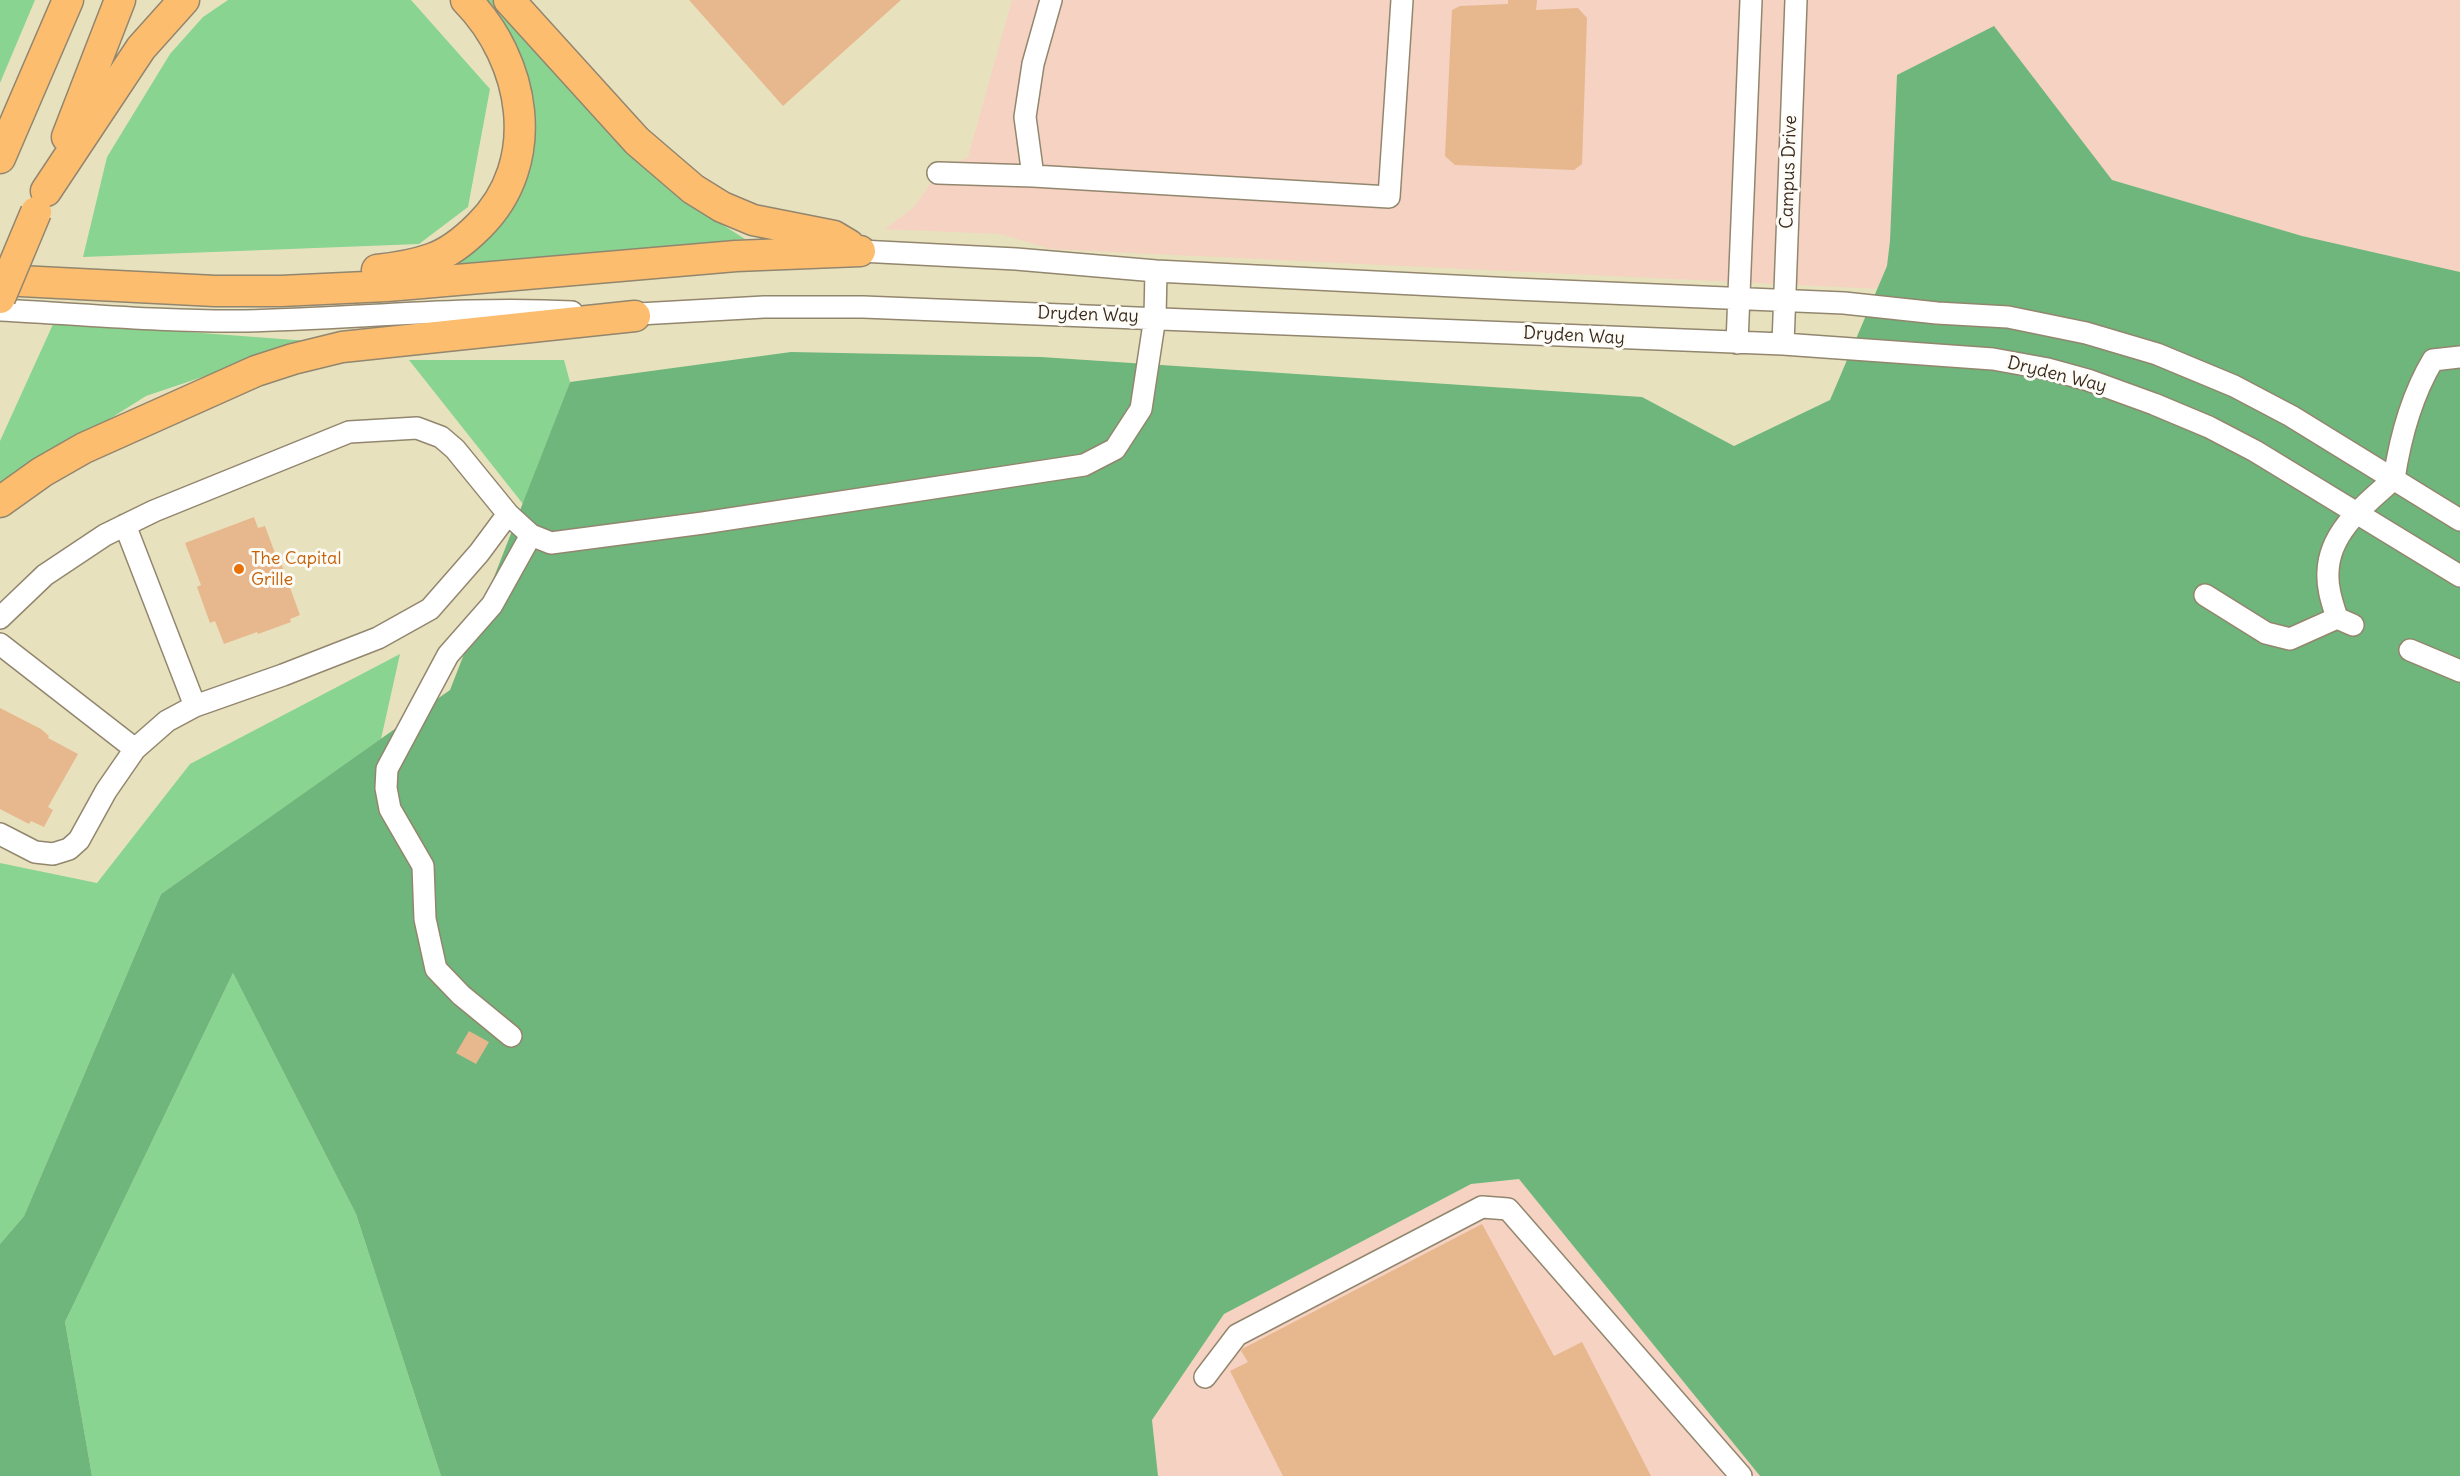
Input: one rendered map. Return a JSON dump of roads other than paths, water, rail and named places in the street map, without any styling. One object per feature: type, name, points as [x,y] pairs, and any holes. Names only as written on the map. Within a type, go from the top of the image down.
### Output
[{"type":"highway","points":[[0,158],[68,0]]},
{"type":"highway","points":[[0,297],[41,202],[120,0]]},
{"type":"highway","points":[[41,202],[141,48],[184,0]]},
{"type":"highway","points":[[215,291],[392,268],[432,259],[457,246],[488,217],[504,195],[518,155],[519,100],[500,46],[490,28],[466,0]]},
{"type":"highway","points":[[509,0],[637,141],[693,189],[722,207],[753,220],[834,236],[860,250]]},
{"type":"highway","points":[[0,280],[215,291],[387,286],[736,256],[860,250]]},
{"type":"highway","points":[[0,502],[42,472],[92,443],[246,376],[293,359],[342,347],[635,316]]},
{"type":"street","points":[[1033,176],[1025,117],[1033,64],[1051,0]]},
{"type":"street","points":[[938,174],[1033,176],[1389,198],[1402,0]]},
{"type":"street","points":[[1737,343],[1751,0]]},
{"type":"street","name":"Campus Drive","points":[[1783,344],[1796,0]]},
{"type":"street","points":[[860,250],[1016,259],[1156,271],[1844,303],[1937,313],[2008,317],[2086,333],[2157,354],[2234,386],[2291,416],[2460,520]]},
{"type":"street","points":[[0,618],[45,575],[73,554],[125,525],[349,432],[417,428],[441,437],[455,449],[508,514],[531,535],[551,543],[703,523],[1084,465],[1115,449],[1142,409],[1155,317],[1156,271]]},
{"type":"street","name":"Dryden Way","points":[[0,310],[241,321],[544,311],[635,316],[786,307],[862,307],[1783,344],[1993,359],[2048,369],[2088,380],[2209,427],[2255,451],[2351,518],[2460,576]]},
{"type":"street","points":[[2205,595],[2266,633],[2290,639],[2345,621],[2329,590],[2328,570],[2333,548],[2351,518],[2394,479],[2398,451],[2422,378],[2433,360],[2460,357]]},
{"type":"street","points":[[0,834],[35,852],[52,854],[69,849],[79,840],[106,791],[135,749],[167,721],[195,706],[378,638],[430,609],[479,553],[508,514]]},
{"type":"street","points":[[125,525],[195,706]]},
{"type":"street","points":[[511,1036],[461,995],[436,969],[425,919],[423,866],[390,809],[386,788],[387,769],[448,655],[492,605],[531,535]]},
{"type":"street","points":[[0,644],[135,749]]},
{"type":"street","points":[[2410,650],[2460,671]]},
{"type":"street","points":[[1205,1377],[1237,1335],[1482,1207],[1508,1209],[1741,1476]]},
{"type":"place","name":"The Capital Grille","points":[[239,569]]}]
